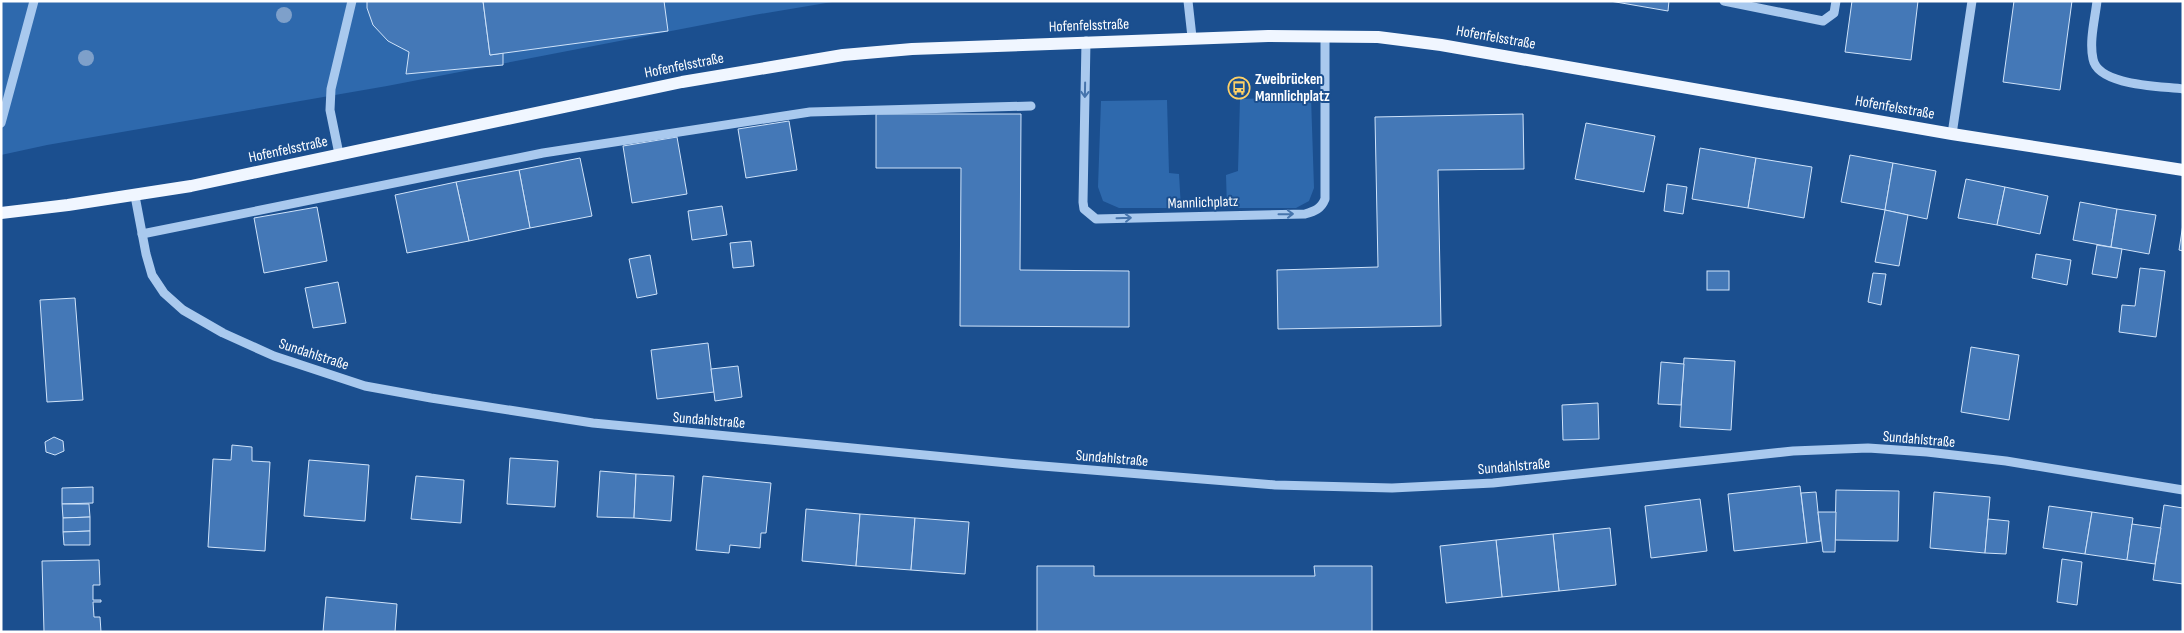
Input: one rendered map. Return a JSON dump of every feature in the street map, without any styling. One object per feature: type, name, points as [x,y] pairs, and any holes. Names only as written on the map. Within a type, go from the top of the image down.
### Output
[{"type":"main road","name":"Hofenfelsstraße","points":[[1,213],[135,196],[682,82],[768,66],[912,48],[1192,37],[1324,36],[1378,38],[1441,44],[1952,134],[2183,170]]},
{"type":"street","points":[[1,123],[34,1]]},
{"type":"street","points":[[339,154],[330,110],[331,89],[352,1]]},
{"type":"street","points":[[1188,1],[1192,37]]},
{"type":"street","points":[[1724,1],[1824,22],[1834,12],[1836,1]]},
{"type":"street","points":[[1952,134],[1972,1]]},
{"type":"street","points":[[2097,1],[2093,37],[2093,60],[2099,70],[2116,80],[2183,89]]},
{"type":"street","name":"Mannlichplatz","points":[[1086,41],[1083,202],[1084,208],[1096,220],[1305,214],[1315,212],[1322,207],[1325,199],[1324,36]]},
{"type":"street","points":[[142,234],[543,153],[810,112],[1031,106]]},
{"type":"street","name":"Sundahlstraße","points":[[135,196],[152,275],[164,293],[183,310],[223,333],[274,356],[365,386],[593,423],[1018,464],[1275,485],[1392,488],[1493,483],[1793,451],[1868,448],[1928,452],[2006,461],[2183,490]]},
{"type":"shaded area","points":[[1,1],[838,1],[754,15],[387,86],[47,145],[1,155]]},
{"type":"shaded area","points":[[1311,97],[1314,188],[1309,201],[1296,208],[1227,208],[1226,175],[1238,171],[1240,99]]},
{"type":"shaded area","points":[[1167,100],[1169,173],[1179,174],[1181,208],[1119,208],[1103,201],[1098,187],[1101,101]]},
{"type":"building","points":[[367,1],[483,1],[490,55],[503,53],[503,65],[406,74],[409,52],[388,41],[373,25],[367,8]]},
{"type":"building","points":[[483,1],[664,1],[668,31],[490,55]]},
{"type":"building","points":[[1610,1],[1669,1],[1668,11]]},
{"type":"building","points":[[1852,1],[1918,1],[1911,60],[1845,52]]},
{"type":"building","points":[[2014,1],[2072,1],[2060,90],[2003,82]]},
{"type":"building","points":[[876,114],[1021,114],[1020,270],[1129,271],[1129,327],[960,326],[961,168],[876,168]]},
{"type":"building","points":[[1523,114],[1524,169],[1438,170],[1441,326],[1278,329],[1277,270],[1378,267],[1375,117]]},
{"type":"building","points":[[789,121],[797,170],[746,178],[738,129]]},
{"type":"building","points":[[1586,123],[1655,136],[1644,192],[1575,179]]},
{"type":"building","points":[[677,137],[687,194],[632,203],[623,146]]},
{"type":"building","points":[[1700,148],[1756,158],[1748,208],[1692,199]]},
{"type":"building","points":[[1850,155],[1893,163],[1885,210],[1841,202]]},
{"type":"building","points":[[580,158],[592,216],[530,228],[519,170]]},
{"type":"building","points":[[1756,158],[1812,167],[1804,218],[1748,208]]},
{"type":"building","points":[[1893,163],[1936,171],[1927,219],[1885,210]]},
{"type":"building","points":[[519,170],[530,228],[469,241],[456,182]]},
{"type":"building","points":[[1966,179],[2005,187],[1997,225],[1958,218]]},
{"type":"building","points":[[456,182],[469,241],[407,253],[395,195]]},
{"type":"building","points":[[1667,184],[1687,187],[1683,214],[1664,211]]},
{"type":"building","points":[[2005,187],[2048,196],[2040,234],[1997,225]]},
{"type":"building","points":[[2080,202],[2117,209],[2111,247],[2073,240]]},
{"type":"building","points":[[722,206],[727,235],[692,240],[688,211]]},
{"type":"building","points":[[317,207],[327,261],[264,273],[254,218]]},
{"type":"building","points":[[2117,209],[2156,215],[2149,254],[2111,247]]},
{"type":"building","points":[[1885,210],[1908,215],[1899,266],[1875,262]]},
{"type":"building","points":[[2183,224],[2183,251],[2179,250]]},
{"type":"building","points":[[751,241],[754,266],[733,268],[730,243]]},
{"type":"building","points":[[2097,245],[2122,249],[2117,278],[2092,274]]},
{"type":"building","points":[[2036,254],[2071,260],[2067,285],[2032,278]]},
{"type":"building","points":[[650,255],[657,294],[637,298],[629,259]]},
{"type":"building","points":[[2140,268],[2165,271],[2156,337],[2119,332],[2122,305],[2135,306]]},
{"type":"building","points":[[1707,271],[1729,271],[1729,290],[1707,290]]},
{"type":"building","points":[[1873,273],[1886,274],[1881,305],[1868,302]]},
{"type":"building","points":[[338,282],[346,323],[313,328],[305,288]]},
{"type":"building","points":[[75,298],[83,400],[47,402],[40,300]]},
{"type":"building","points":[[708,343],[714,392],[657,399],[651,350]]},
{"type":"building","points":[[1971,347],[2019,355],[2009,420],[1961,412]]},
{"type":"building","points":[[1684,358],[1735,361],[1731,430],[1680,427]]},
{"type":"building","points":[[1661,362],[1684,364],[1681,405],[1658,404]]},
{"type":"building","points":[[738,366],[742,397],[715,401],[711,369]]},
{"type":"building","points":[[1598,403],[1599,439],[1563,440],[1562,405]]},
{"type":"building","points":[[54,437],[63,441],[64,451],[55,455],[46,452],[45,442]]},
{"type":"building","points":[[232,445],[252,447],[252,461],[270,462],[265,551],[208,547],[213,459],[231,460]]},
{"type":"building","points":[[510,458],[558,461],[555,507],[507,504]]},
{"type":"building","points":[[309,460],[369,465],[365,521],[304,516]]},
{"type":"building","points":[[600,471],[636,474],[634,518],[597,517]]},
{"type":"building","points":[[636,474],[674,476],[671,521],[634,518]]},
{"type":"building","points":[[416,476],[464,480],[461,523],[411,519]]},
{"type":"building","points":[[703,476],[771,483],[766,533],[761,533],[760,548],[730,545],[729,553],[696,550]]},
{"type":"building","points":[[1800,486],[1807,543],[1734,551],[1728,494]]},
{"type":"building","points":[[93,487],[93,503],[62,504],[62,488]]},
{"type":"building","points":[[1836,490],[1899,491],[1898,541],[1835,540]]},
{"type":"building","points":[[1816,492],[1821,541],[1807,543],[1801,493]]},
{"type":"building","points":[[1934,492],[1990,497],[1985,553],[1930,548]]},
{"type":"building","points":[[1700,499],[1707,551],[1651,558],[1645,506]]},
{"type":"building","points":[[62,504],[89,504],[90,517],[63,518]]},
{"type":"building","points":[[2164,505],[2183,508],[2183,584],[2153,580]]},
{"type":"building","points":[[2049,506],[2092,512],[2085,554],[2043,548]]},
{"type":"building","points":[[806,509],[860,514],[856,566],[802,561]]},
{"type":"building","points":[[1818,512],[1836,512],[1835,552],[1823,552]]},
{"type":"building","points":[[2092,512],[2133,518],[2127,560],[2085,554]]},
{"type":"building","points":[[860,514],[915,518],[911,570],[856,566]]},
{"type":"building","points":[[90,517],[90,531],[63,532],[63,518]]},
{"type":"building","points":[[915,518],[969,522],[965,574],[911,570]]},
{"type":"building","points":[[1988,519],[2009,521],[2006,554],[1985,553]]},
{"type":"building","points":[[2132,524],[2161,528],[2155,564],[2127,560]]},
{"type":"building","points":[[1610,528],[1616,585],[1559,591],[1553,534]]},
{"type":"building","points":[[90,531],[90,545],[64,545],[63,532]]},
{"type":"building","points":[[1553,534],[1559,591],[1502,597],[1496,540]]},
{"type":"building","points":[[1496,540],[1502,597],[1446,603],[1440,546]]},
{"type":"building","points":[[2062,559],[2082,562],[2077,605],[2057,602]]},
{"type":"building","points":[[99,560],[100,585],[93,585],[93,600],[101,600],[101,602],[93,602],[94,617],[100,617],[101,632],[44,632],[42,561]]},
{"type":"building","points":[[1037,566],[1094,566],[1094,576],[1315,576],[1314,566],[1372,566],[1372,632],[1037,632]]},
{"type":"building","points":[[326,597],[397,604],[395,632],[323,632]]},
{"type":"place","name":"Zweibrücken Mannlichplatz","points":[[1239,88]]}]
